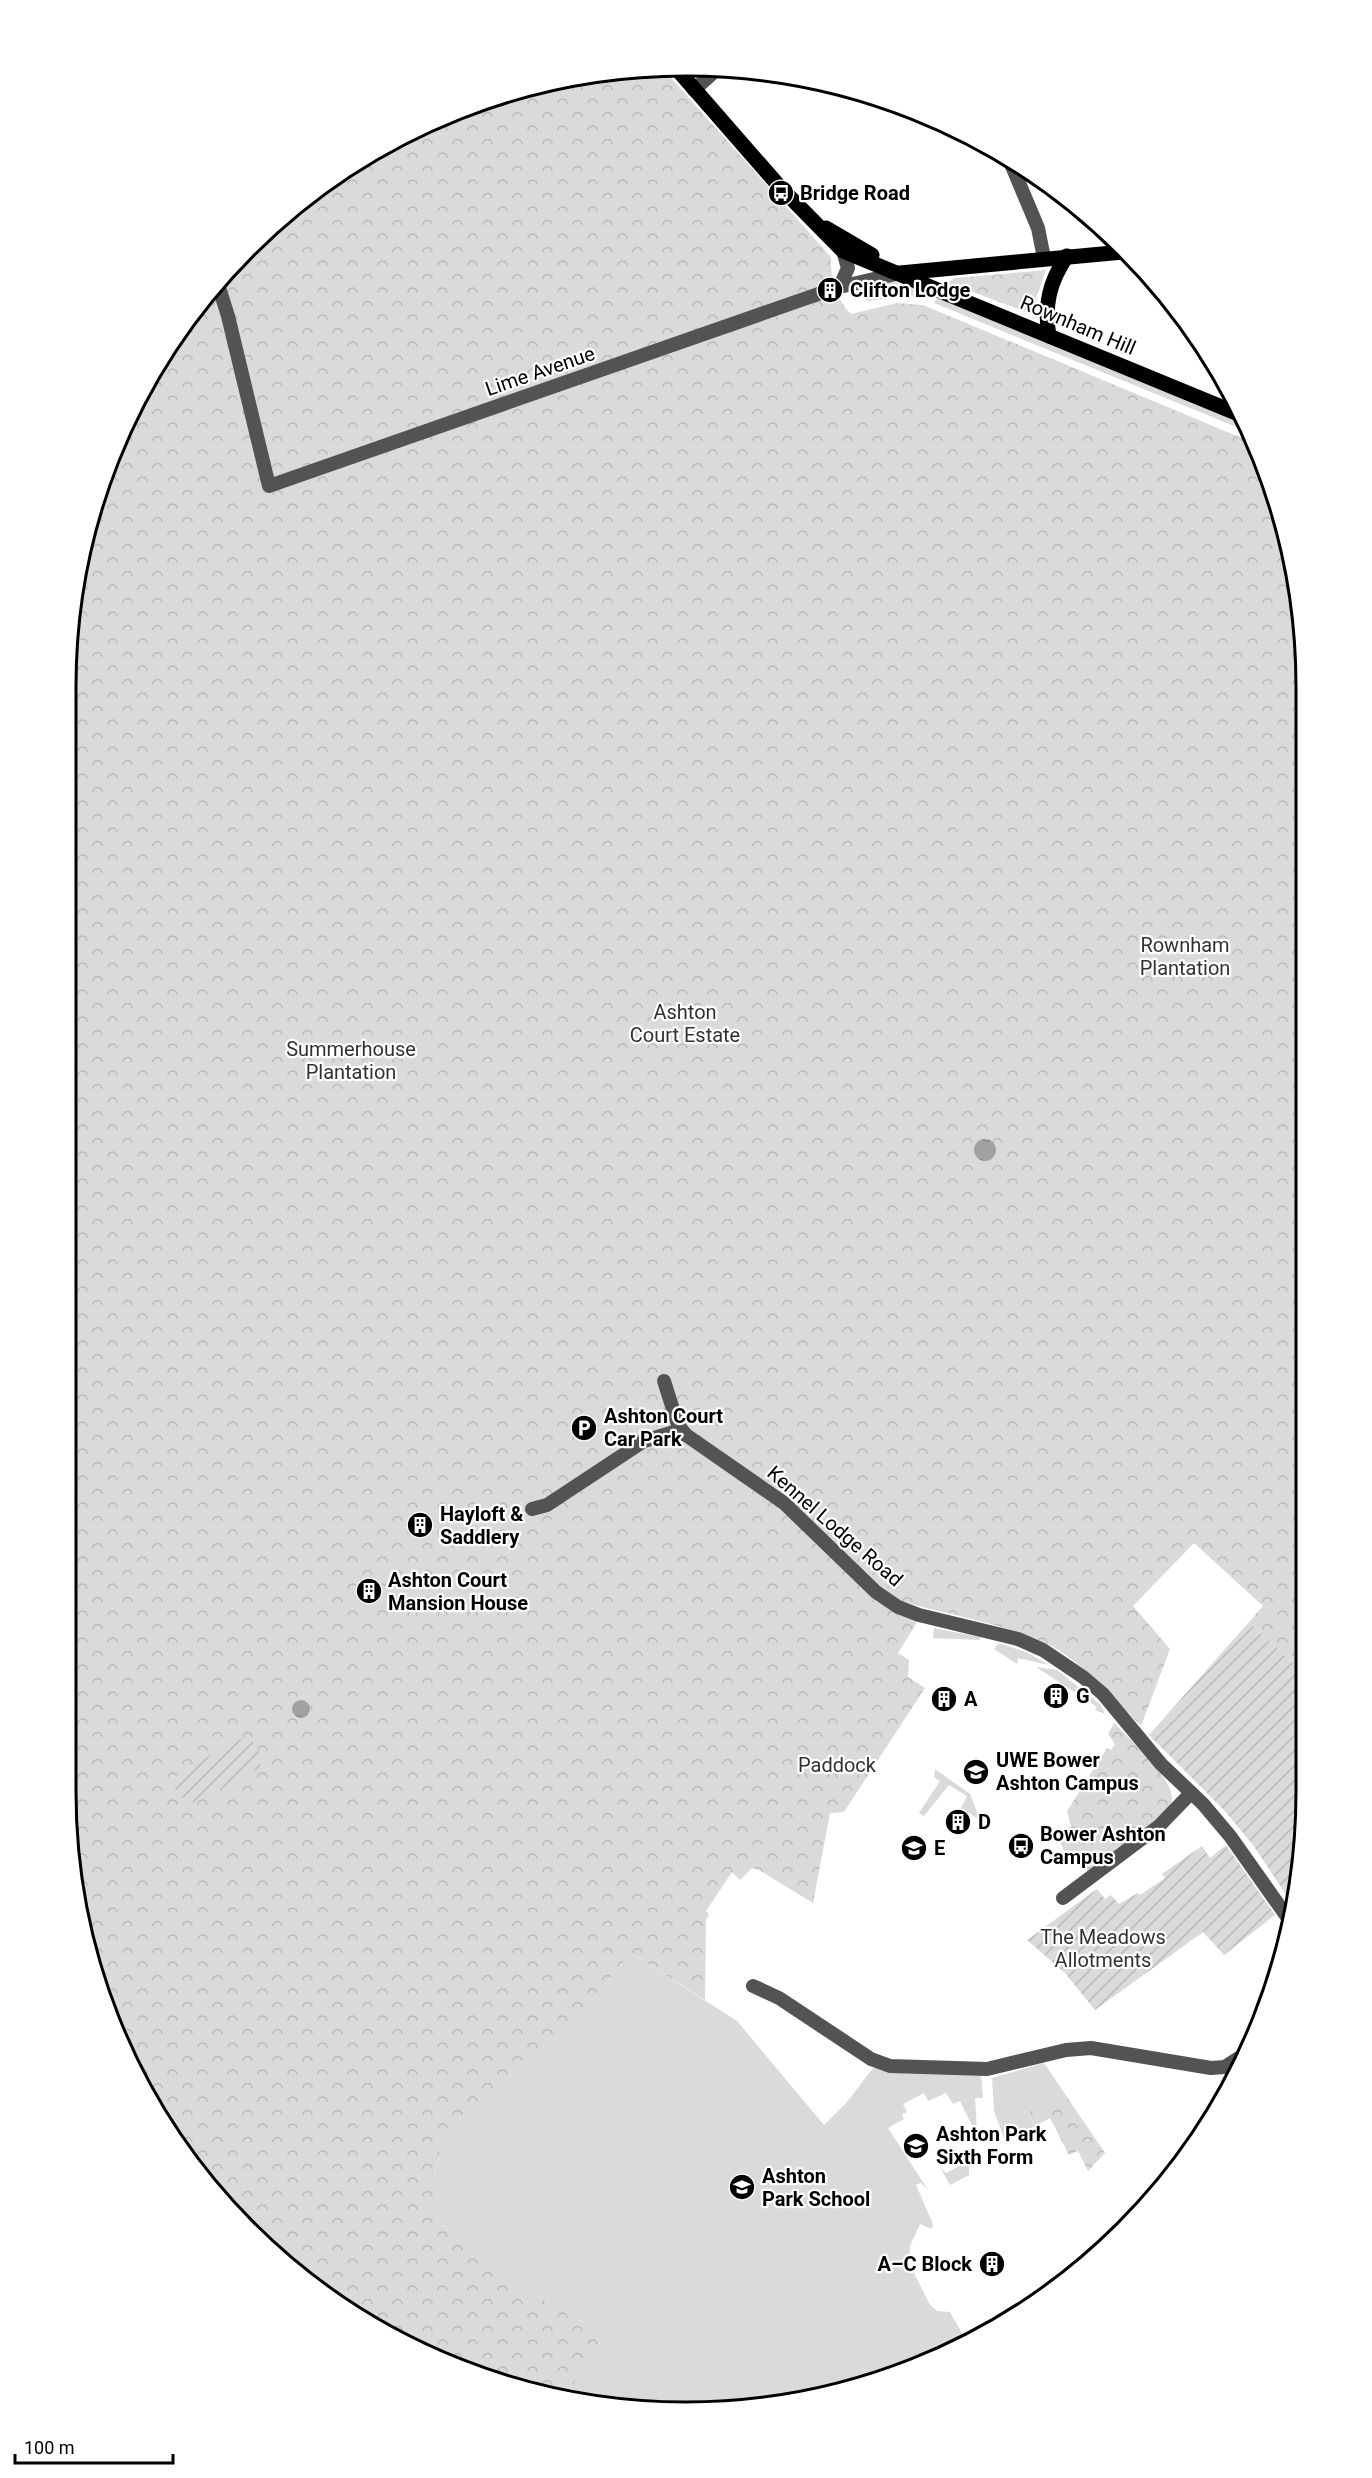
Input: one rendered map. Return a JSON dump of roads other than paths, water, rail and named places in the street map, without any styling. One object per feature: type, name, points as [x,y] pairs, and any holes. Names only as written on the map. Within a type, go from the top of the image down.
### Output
[{"type":"main road","points":[[683,76],[779,186],[843,251],[864,261],[894,270],[1114,253]]},
{"type":"main road","points":[[817,223],[836,232],[894,270]]},
{"type":"main road","points":[[1049,336],[1046,313],[1048,296],[1055,276],[1067,256]]},
{"type":"main road","name":"Rownham Hill","points":[[894,270],[1230,410]]},
{"type":"street","points":[[694,90],[708,77]]},
{"type":"street","points":[[1015,173],[1038,228],[1044,258]]},
{"type":"street","points":[[833,289],[848,268],[843,251]]},
{"type":"street","name":"Lime Avenue","points":[[220,293],[269,486],[833,289],[894,270]]},
{"type":"street","name":"Kennel Lodge Road","points":[[664,1382],[678,1425],[686,1435],[784,1503],[876,1592],[898,1607],[919,1615],[974,1626],[1018,1639],[1043,1650],[1070,1666],[1103,1694],[1161,1764],[1191,1793],[1238,1846],[1284,1912]]},
{"type":"street","points":[[532,1509],[547,1505],[644,1441],[674,1431],[686,1435]]},
{"type":"street","points":[[1064,1898],[1159,1826],[1191,1793]]},
{"type":"street","points":[[753,1986],[779,1998],[871,2059],[890,2066],[987,2069],[1066,2050],[1091,2048],[1228,2072]]},
{"type":"water","points":[[985,1139],[993,1142],[996,1150],[993,1158],[985,1161],[977,1158],[974,1150],[977,1142]]},
{"type":"water","points":[[301,1700],[307,1703],[310,1709],[307,1715],[301,1718],[295,1715],[292,1709],[295,1703]]},
{"type":"place","name":"Bridge Road","points":[[781,193]]},
{"type":"place","name":"Clifton Lodge","points":[[830,290]]},
{"type":"place","name":"Ashton Court Car Park","points":[[584,1428]]},
{"type":"place","name":"Hayloft & Saddlery","points":[[420,1525]]},
{"type":"place","name":"Ashton Court Mansion House","points":[[369,1591]]},
{"type":"place","name":"G","points":[[1056,1696]]},
{"type":"place","name":"A","points":[[944,1699]]},
{"type":"place","name":"UWE Bower Ashton Campus","points":[[976,1772]]},
{"type":"place","name":"D","points":[[958,1822]]},
{"type":"place","name":"Bower Ashton Campus","points":[[1021,1846]]},
{"type":"place","name":"E","points":[[914,1848]]},
{"type":"place","name":"Ashton Park Sixth Form","points":[[916,2146]]},
{"type":"place","name":"Ashton Park School","points":[[742,2187]]},
{"type":"place","name":"A–C Block","points":[[992,2264]]},
{"type":"park label","name":"Rownham Plantation","points":[[1185,956]]},
{"type":"park label","name":"Ashton Court Estate","points":[[685,1024]]},
{"type":"park label","name":"Summerhouse Plantation","points":[[351,1060]]},
{"type":"park label","name":"Paddock","points":[[837,1765]]},
{"type":"park label","name":"The Meadows Allotments","points":[[1103,1948]]}]
